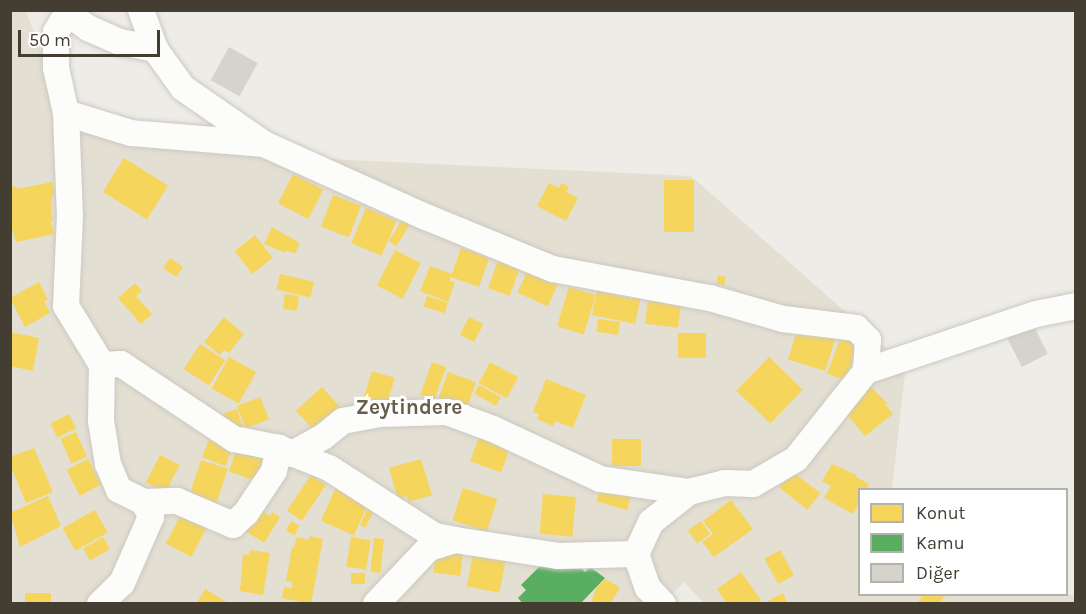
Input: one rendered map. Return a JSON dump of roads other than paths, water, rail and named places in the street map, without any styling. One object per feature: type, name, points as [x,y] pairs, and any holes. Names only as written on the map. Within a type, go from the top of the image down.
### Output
[{"type":"street","points":[[141,10],[155,49],[183,88],[264,144],[426,217],[553,269],[710,298],[783,319],[856,328],[868,340],[866,371]]},
{"type":"street","points":[[155,49],[120,42],[88,28],[73,17],[62,22],[56,32],[56,68],[66,113],[70,215],[66,306],[102,365],[101,421],[108,464],[119,490],[144,502],[177,501],[233,525],[246,513],[286,451],[323,437],[343,421],[379,414],[447,412],[493,429],[600,479],[689,492],[724,483],[753,484],[796,459],[866,371],[1036,314],[1076,306]]},
{"type":"street","points":[[66,113],[131,133],[264,144]]},
{"type":"street","points":[[102,365],[121,364],[234,439],[286,451],[329,468],[435,536],[558,556],[636,554]]},
{"type":"street","points":[[663,603],[648,588],[636,554],[651,522],[689,492]]},
{"type":"street","points":[[100,603],[122,583],[134,558],[151,517],[144,502]]},
{"type":"street","points":[[376,603],[429,548],[455,540]]},
{"type":"district","name":"Zeytindere","points":[[409,407]]}]
